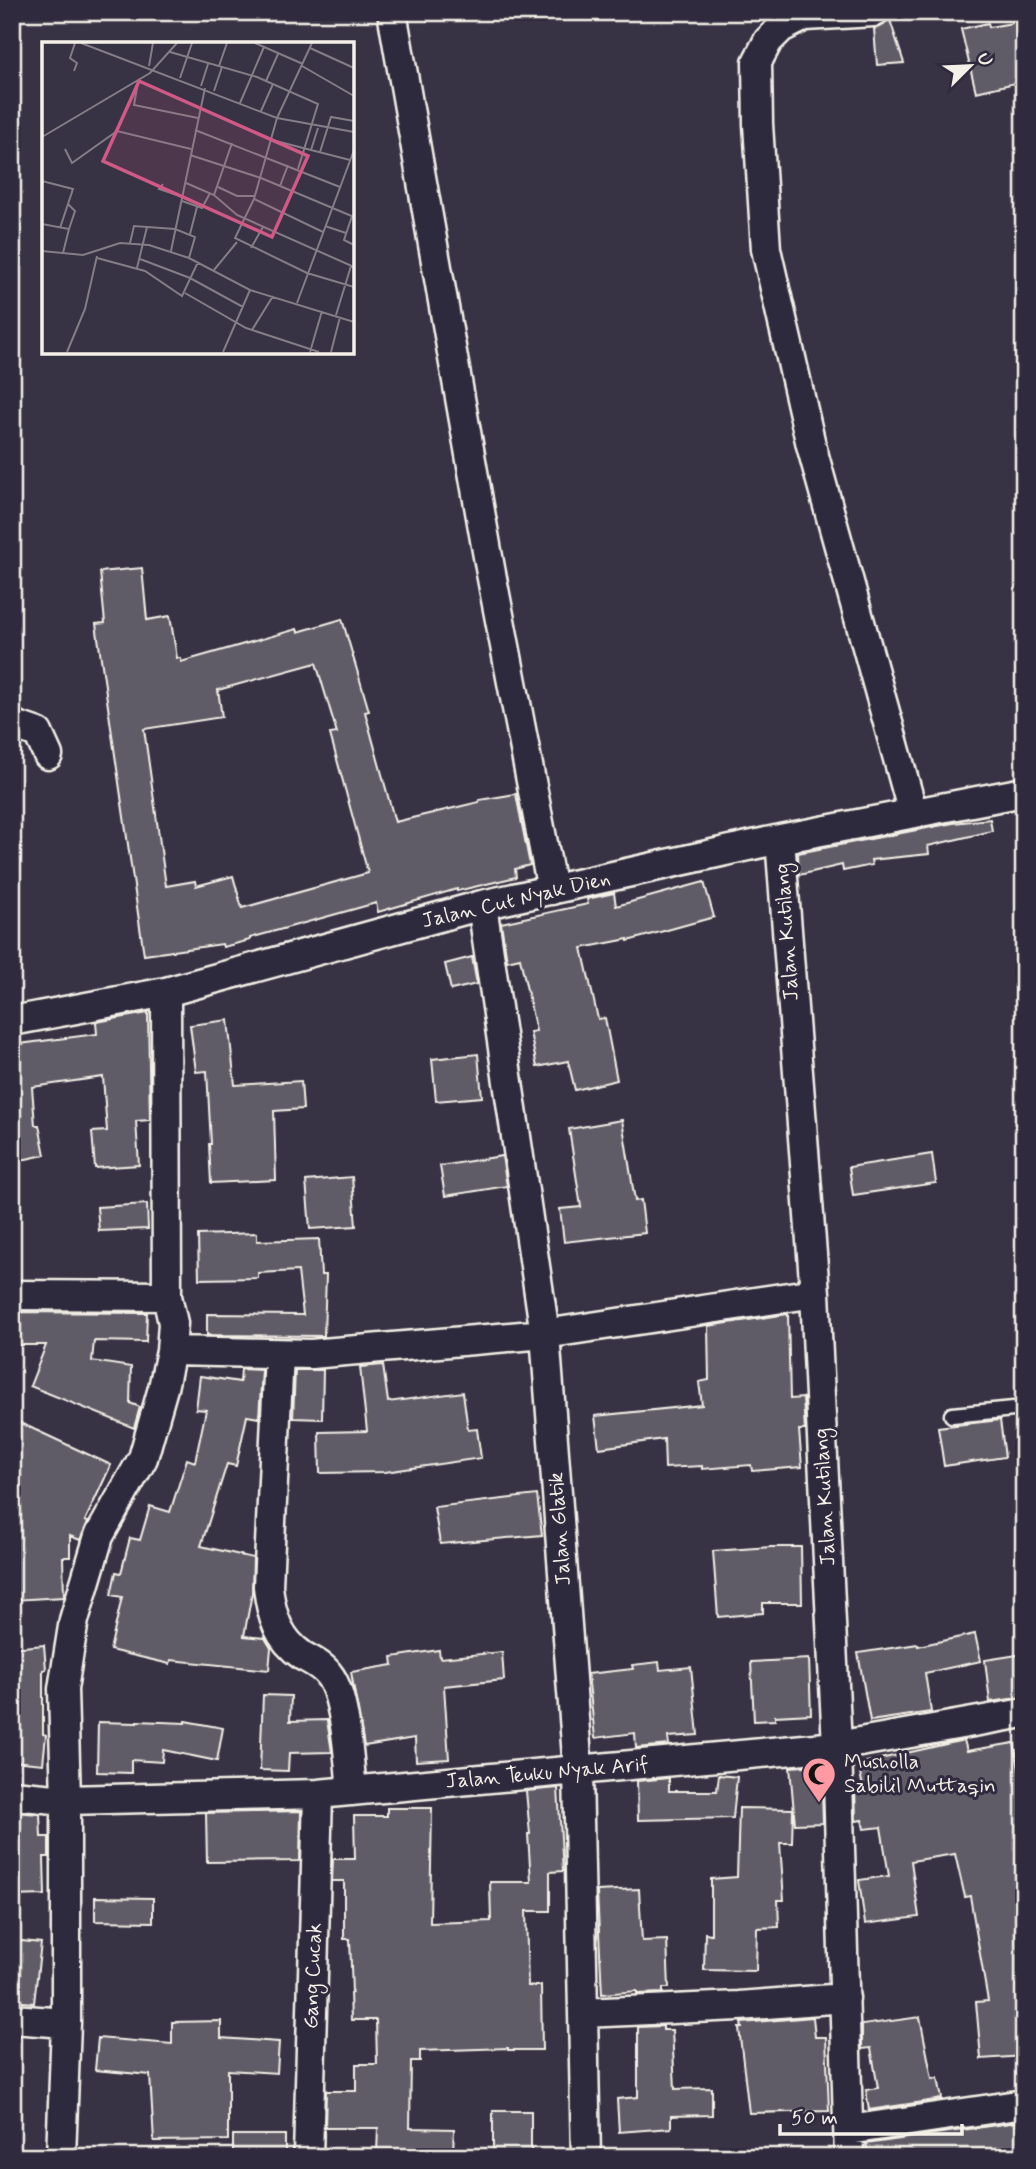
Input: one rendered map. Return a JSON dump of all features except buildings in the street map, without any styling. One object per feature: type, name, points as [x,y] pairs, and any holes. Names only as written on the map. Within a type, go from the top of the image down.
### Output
[{"type":"street","points":[[392,12],[490,568],[524,733],[552,890]]},
{"type":"street","points":[[874,12],[805,16],[781,28],[768,41],[757,62],[758,124],[766,249],[811,444],[913,813]]},
{"type":"street","points":[[12,724],[38,733],[48,755]]},
{"type":"street","name":"Jalan Cut Nyak Dien","points":[[12,1021],[166,992],[482,905],[780,839],[1024,792]]},
{"type":"street","name":"Jalan Kutilang","points":[[780,839],[816,1293],[837,1746],[849,2143]]},
{"type":"street","name":"Jalan Glatik","points":[[482,905],[545,1334],[578,1771],[586,2157]]},
{"type":"street","points":[[61,2157],[66,2023],[63,1689],[74,1620],[99,1536],[144,1458],[171,1351],[173,1323],[167,1296],[166,992]]},
{"type":"street","points":[[171,1351],[311,1354],[545,1334],[816,1293]]},
{"type":"street","points":[[12,1295],[167,1296]]},
{"type":"street","points":[[279,1354],[268,1586],[270,1604],[287,1644],[329,1675],[336,1688],[352,1791]]},
{"type":"street","name":"Jalan Teuku Nyak Arif","points":[[12,1795],[66,1800],[318,1794],[837,1746],[1024,1713]]},
{"type":"street","name":"Gang Cucak","points":[[308,2157],[318,1794]]},
{"type":"street","points":[[583,2013],[845,1998]]},
{"type":"street","points":[[12,2020],[66,2023]]},
{"type":"street","points":[[849,2143],[1024,2105]]},
{"type":"lane","points":[[952,1415],[1024,1408]]},
{"type":"place","name":"Musholla Sabilil Muttaqin","points":[[819,1804]]}]
